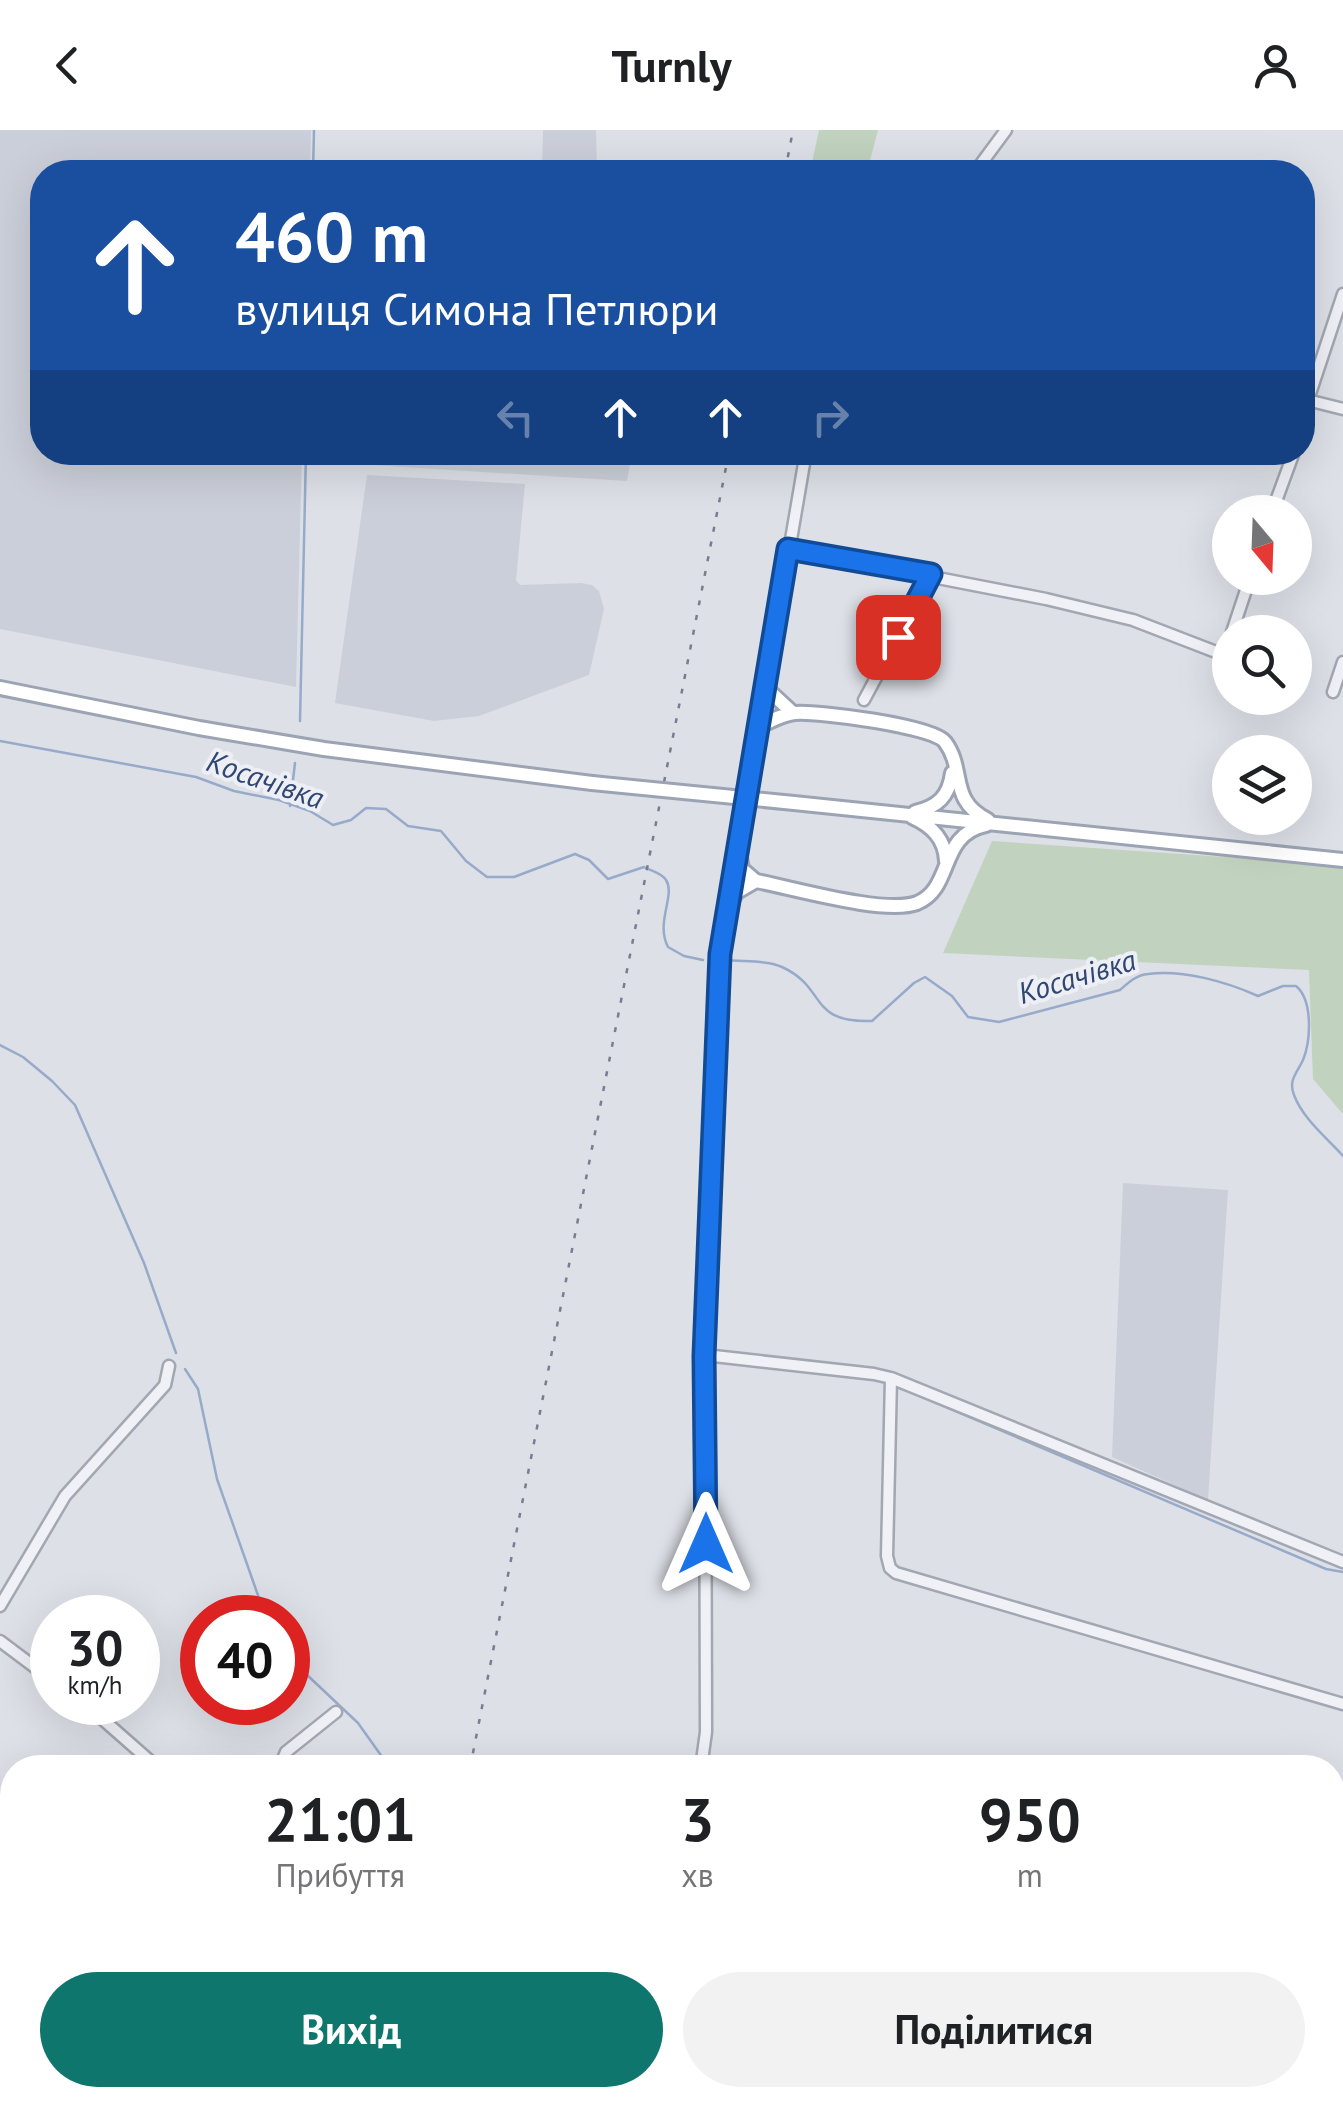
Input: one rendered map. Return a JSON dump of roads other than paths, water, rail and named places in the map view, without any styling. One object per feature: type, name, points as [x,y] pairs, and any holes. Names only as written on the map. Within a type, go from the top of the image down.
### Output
[{"type":"main road","points":[[0,688],[324,749],[592,783],[1343,860]]},
{"type":"main road","points":[[766,688],[793,713]]},
{"type":"main road","points":[[759,728],[793,713],[934,733],[943,739],[952,755],[963,798],[981,816],[996,823]]},
{"type":"main road","points":[[906,813],[926,809],[944,798],[950,789],[952,755]]},
{"type":"main road","points":[[906,813],[926,823],[942,840],[946,864]]},
{"type":"main road","points":[[738,848],[742,869],[756,881],[882,906],[906,906],[927,898],[934,890],[955,843],[965,833],[996,823]]},
{"type":"main road","points":[[728,906],[737,892],[756,881]]},
{"type":"street","points":[[984,160],[1006,130]]},
{"type":"street","points":[[1315,371],[1343,294]]},
{"type":"street","points":[[1315,402],[1343,409]]},
{"type":"street","points":[[702,1755],[706,1732],[704,1356],[720,954],[804,465]]},
{"type":"street","points":[[1278,495],[1289,465]]},
{"type":"street","points":[[788,549],[931,574],[1133,620],[1212,649]]},
{"type":"street","points":[[864,700],[931,574]]},
{"type":"street","points":[[1333,692],[1343,662]]},
{"type":"street","points":[[704,1356],[891,1378],[1343,1562]]},
{"type":"street","points":[[0,1606],[65,1496],[165,1385],[169,1366]]},
{"type":"street","points":[[891,1378],[887,1556],[896,1573],[1343,1704]]},
{"type":"street","points":[[0,1640],[30,1663]]},
{"type":"street","points":[[285,1755],[336,1712]]},
{"type":"street","points":[[109,1725],[143,1755]]},
{"type":"waterway","points":[[313,160],[314,130]]},
{"type":"waterway","points":[[300,721],[306,465]]},
{"type":"waterway","name":"Косачівка","points":[[0,741],[196,777],[234,791],[279,800],[310,811],[333,825],[351,820],[366,808],[386,809],[408,826],[441,831],[466,861],[487,877],[514,877],[575,854],[589,860],[608,879],[644,867],[662,876],[668,886],[664,928],[668,947],[703,960]]},
{"type":"waterway","points":[[290,806],[295,763]]},
{"type":"waterway","name":"Косачівка","points":[[726,960],[782,967],[796,975],[827,1010],[851,1020],[872,1021],[925,977],[952,996],[968,1017],[999,1022],[1120,990],[1148,974],[1204,978],[1258,996],[1283,986],[1296,986],[1308,1010],[1309,1031],[1292,1090],[1309,1120],[1343,1156]]},
{"type":"waterway","points":[[0,1045],[23,1057],[75,1105],[144,1263],[176,1353]]},
{"type":"waterway","points":[[185,1369],[198,1389],[217,1479],[258,1595]]},
{"type":"waterway","points":[[932,1401],[1326,1569],[1343,1572]]},
{"type":"waterway","points":[[310,1678],[358,1723],[381,1755]]},
{"type":"railway","points":[[787,160],[793,130]]},
{"type":"railway","points":[[473,1755],[726,465]]}]
